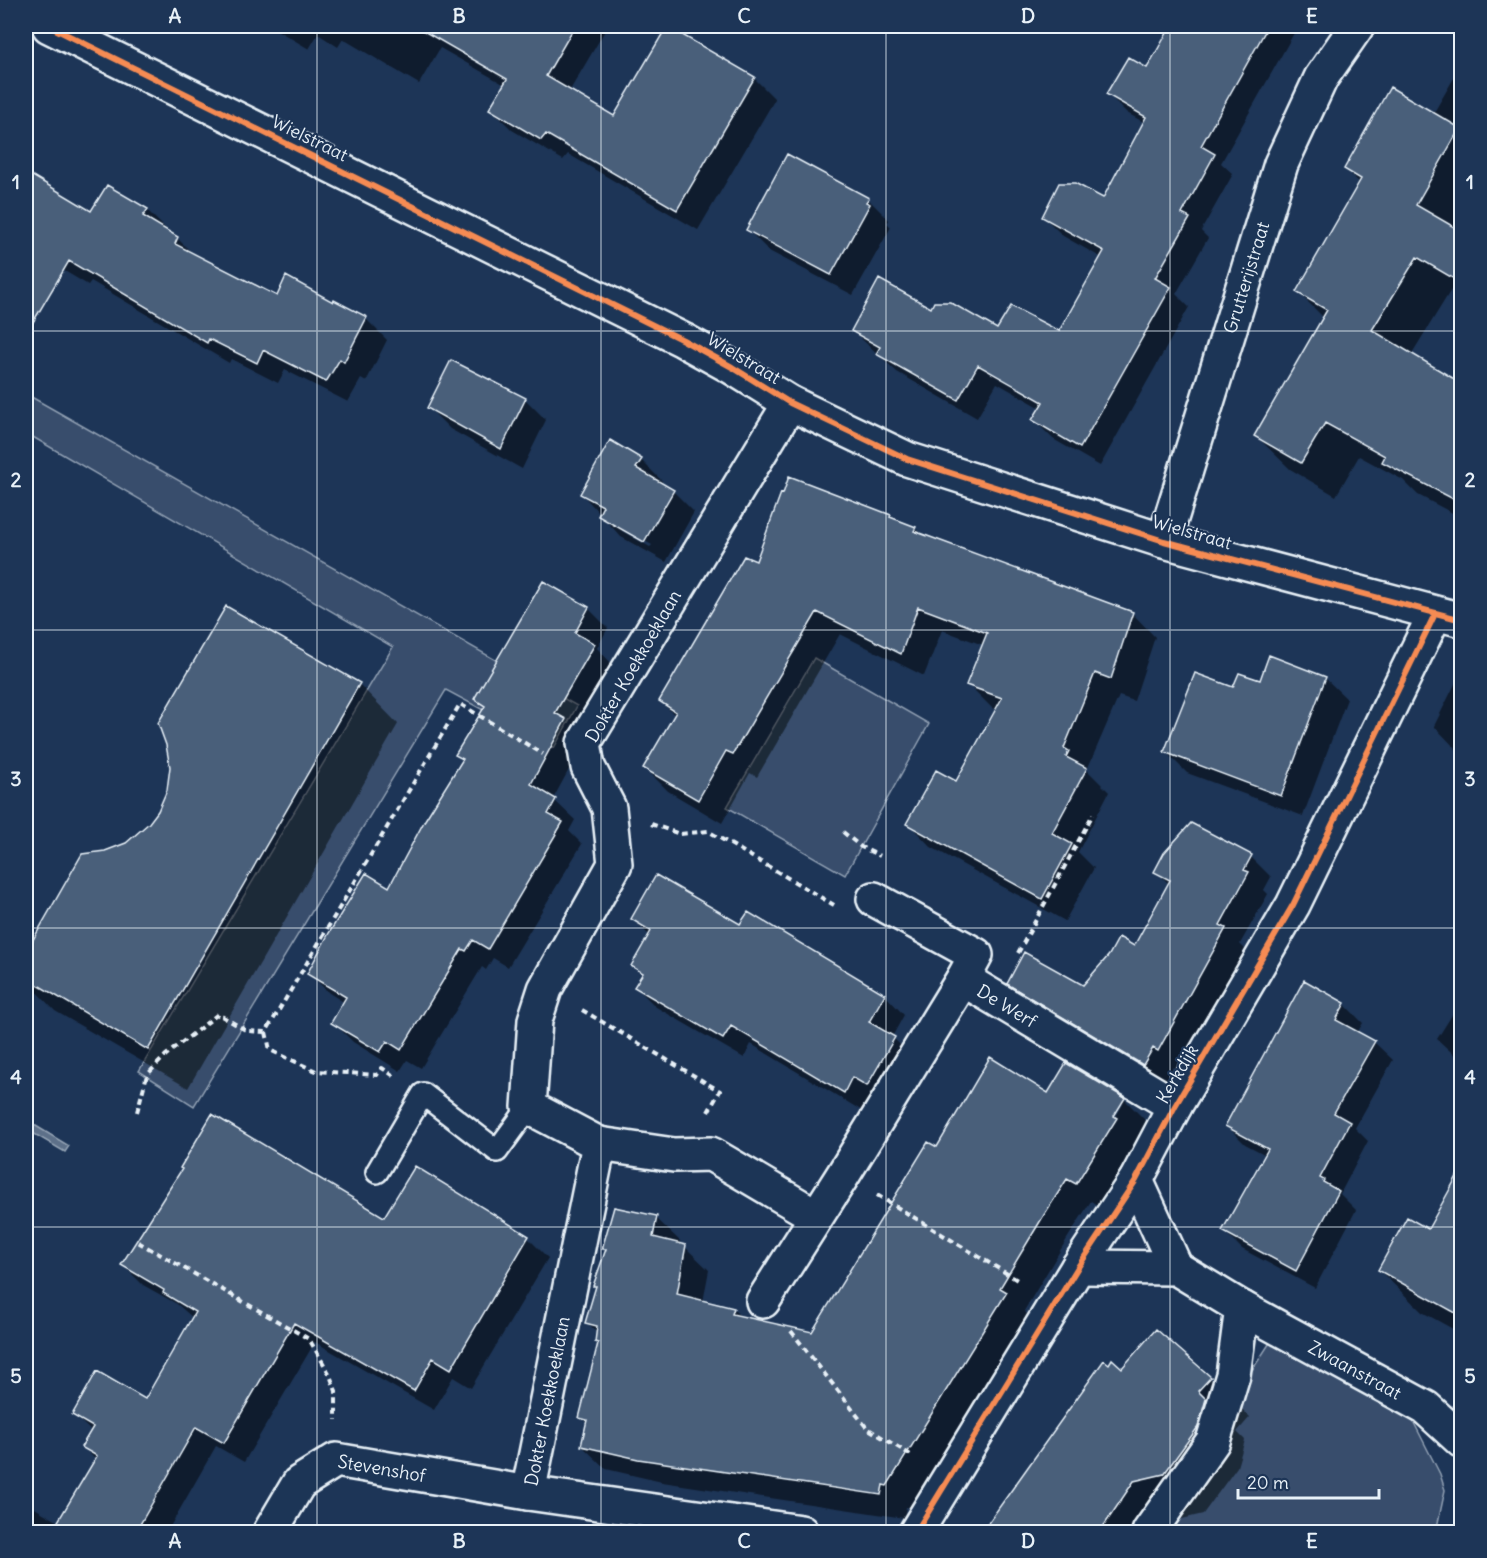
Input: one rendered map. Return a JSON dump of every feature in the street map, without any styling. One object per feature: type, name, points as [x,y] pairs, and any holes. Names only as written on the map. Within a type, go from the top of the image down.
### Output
[{"type":"street","name":"Wielstraat","points":[[50,26],[683,340],[790,403],[907,459],[1164,541],[1448,617]]},
{"type":"street","name":"Grutterijstraat","points":[[1164,541],[1281,164],[1321,78],[1357,26]]},
{"type":"street","name":"Dokter Koekkoeklaan","points":[[529,1107],[535,1020],[545,989],[615,864],[609,808],[588,767],[584,743],[790,403]]},
{"type":"street","name":"Kerkdijk","points":[[916,1533],[1078,1267],[1136,1180],[1176,1106],[1293,905],[1448,617]]},
{"type":"street","name":"De Werf","points":[[874,899],[976,955],[963,979],[1176,1106]]},
{"type":"street","points":[[763,1301],[963,979]]},
{"type":"street","points":[[529,1107],[599,1144],[674,1155],[711,1154],[816,1216]]},
{"type":"street","name":"Dokter Koekkoeklaan","points":[[599,1144],[528,1493],[801,1533]]},
{"type":"street","points":[[1078,1267],[1176,1268],[1136,1180]]},
{"type":"street","name":"Zwaanstraat","points":[[1176,1268],[1242,1308],[1426,1408],[1461,1441]]},
{"type":"street","points":[[1149,1533],[1214,1441],[1233,1375],[1242,1308]]},
{"type":"street","name":"Stevenshof","points":[[270,1533],[299,1483],[336,1460],[528,1493]]},
{"type":"lane","points":[[377,1172],[423,1094],[497,1151],[529,1107]]},
{"type":"path","points":[[423,1094],[382,1068],[377,1075],[316,1071],[270,1050],[266,1032],[460,704],[554,760],[584,743]]},
{"type":"path","points":[[609,808],[680,834],[708,831],[840,909]]},
{"type":"path","points":[[994,998],[1093,814]]},
{"type":"path","points":[[545,989],[720,1091],[699,1127],[711,1154]]},
{"type":"path","points":[[137,1112],[147,1075],[166,1055],[218,1014],[247,1032],[266,1032]]},
{"type":"path","points":[[843,1175],[1056,1303]]},
{"type":"path","points":[[138,1242],[309,1339],[329,1373],[336,1391],[336,1460]]},
{"type":"path","points":[[809,1354],[867,1428],[950,1479]]},
{"type":"shaded area","points":[[26,394],[577,706],[554,748],[446,690],[194,1106],[139,1071],[393,647],[26,433]]},
{"type":"shaded area","points":[[814,658],[929,724],[845,875],[727,807]]},
{"type":"shaded area","points":[[26,1120],[69,1146],[65,1152],[26,1129]]},
{"type":"shaded area","points":[[1271,1341],[1413,1421],[1440,1474],[1445,1490],[1436,1532],[1254,1532],[1247,1528],[1244,1532],[1147,1532]]},
{"type":"building","points":[[415,26],[575,26],[546,76],[614,116],[667,26],[755,77],[677,210],[546,134],[541,140],[489,109],[507,79]]},
{"type":"building","points":[[1171,26],[1268,26],[1201,146],[1215,154],[1182,214],[1190,218],[1155,278],[1171,287],[1080,448],[1032,420],[1043,402],[978,365],[958,400],[876,354],[880,347],[851,331],[879,279],[931,308],[934,302],[950,302],[997,329],[1011,306],[1059,331],[1104,251],[1042,217],[1059,183],[1075,183],[1103,198],[1146,117],[1106,94],[1128,57],[1147,68]]},
{"type":"building","points":[[1390,87],[1460,128],[1416,205],[1461,231],[1461,283],[1417,257],[1372,330],[1461,383],[1461,503],[1382,462],[1385,456],[1325,423],[1301,463],[1254,436],[1327,310],[1296,292],[1361,179],[1344,169]]},
{"type":"building","points":[[787,154],[869,198],[866,202],[870,204],[831,275],[746,230]]},
{"type":"building","points":[[26,172],[91,211],[107,185],[148,209],[143,216],[178,237],[175,244],[277,296],[286,276],[333,302],[334,300],[367,317],[344,362],[340,359],[326,382],[263,350],[257,363],[209,339],[207,343],[69,261],[26,334]]},
{"type":"building","points":[[451,360],[526,398],[501,449],[427,408]]},
{"type":"building","points":[[610,440],[642,459],[636,468],[674,490],[644,542],[598,516],[603,506],[580,494]]},
{"type":"building","points":[[789,476],[891,515],[890,517],[916,527],[914,531],[1133,612],[1111,679],[1095,673],[1064,748],[1069,751],[1066,757],[1087,768],[1052,833],[1072,844],[1042,899],[906,824],[936,770],[956,781],[1002,698],[966,685],[987,633],[918,607],[901,654],[817,612],[733,754],[726,751],[698,800],[643,768],[676,712],[659,701],[744,556],[756,561]]},
{"type":"building","points":[[543,581],[589,607],[575,633],[595,644],[555,713],[566,719],[531,784],[556,799],[548,814],[563,822],[488,949],[473,940],[466,951],[462,949],[401,1050],[387,1041],[380,1052],[331,1023],[346,997],[307,974],[366,873],[389,887],[425,820],[463,759],[455,755],[485,706],[474,699]]},
{"type":"building","points":[[226,606],[360,683],[148,1050],[26,978],[26,952],[82,854],[105,851],[126,843],[149,823],[158,811],[167,790],[170,767],[166,745],[158,723]]},
{"type":"building","points":[[1269,655],[1326,677],[1281,796],[1164,752],[1195,673],[1233,687],[1239,673],[1260,680]]},
{"type":"building","points":[[1191,823],[1252,855],[1244,870],[1249,872],[1220,925],[1226,928],[1158,1051],[1153,1048],[1143,1065],[1007,984],[1024,952],[1083,985],[1109,955],[1119,937],[1134,946],[1170,880],[1154,872],[1164,853]]},
{"type":"building","points":[[656,875],[740,924],[748,912],[885,994],[869,1022],[895,1037],[867,1086],[852,1077],[844,1093],[731,1026],[723,1039],[634,987],[643,973],[631,966],[651,931],[631,919]]},
{"type":"building","points":[[1304,980],[1345,1003],[1336,1020],[1375,1041],[1334,1113],[1350,1122],[1320,1178],[1339,1191],[1296,1271],[1222,1231],[1268,1149],[1225,1126]]},
{"type":"building","points":[[990,1057],[1048,1093],[1066,1063],[1125,1098],[1114,1116],[1117,1118],[1076,1184],[1067,1179],[1044,1215],[1000,1288],[1007,1292],[887,1486],[883,1485],[881,1495],[638,1459],[581,1446],[587,1420],[579,1418],[598,1343],[595,1342],[597,1326],[585,1323],[596,1286],[593,1286],[606,1249],[602,1249],[614,1207],[657,1216],[653,1237],[686,1245],[677,1294],[734,1308],[732,1314],[812,1332],[928,1142],[937,1147]]},
{"type":"building","points":[[212,1114],[384,1217],[415,1166],[529,1236],[451,1369],[433,1358],[414,1391],[294,1323],[224,1443],[196,1427],[135,1533],[51,1533],[97,1456],[81,1447],[93,1427],[72,1415],[97,1371],[145,1399],[195,1312],[163,1293],[164,1290],[121,1265],[182,1169],[180,1168]]},
{"type":"building","points":[[1461,1169],[1461,1316],[1378,1270],[1407,1217],[1428,1229]]},
{"type":"building","points":[[1156,1329],[1211,1377],[1198,1391],[1206,1399],[1198,1427],[1164,1474],[1134,1481],[1099,1533],[981,1533],[1104,1360],[1109,1364],[1112,1359],[1122,1368]]},
{"type":"cycle path","points":[[49,26],[683,340],[790,403],[907,459],[1164,541],[1462,620]]},
{"type":"cycle path","points":[[916,1532],[1078,1267],[1136,1180],[1175,1106],[1293,905],[1435,614]]}]
